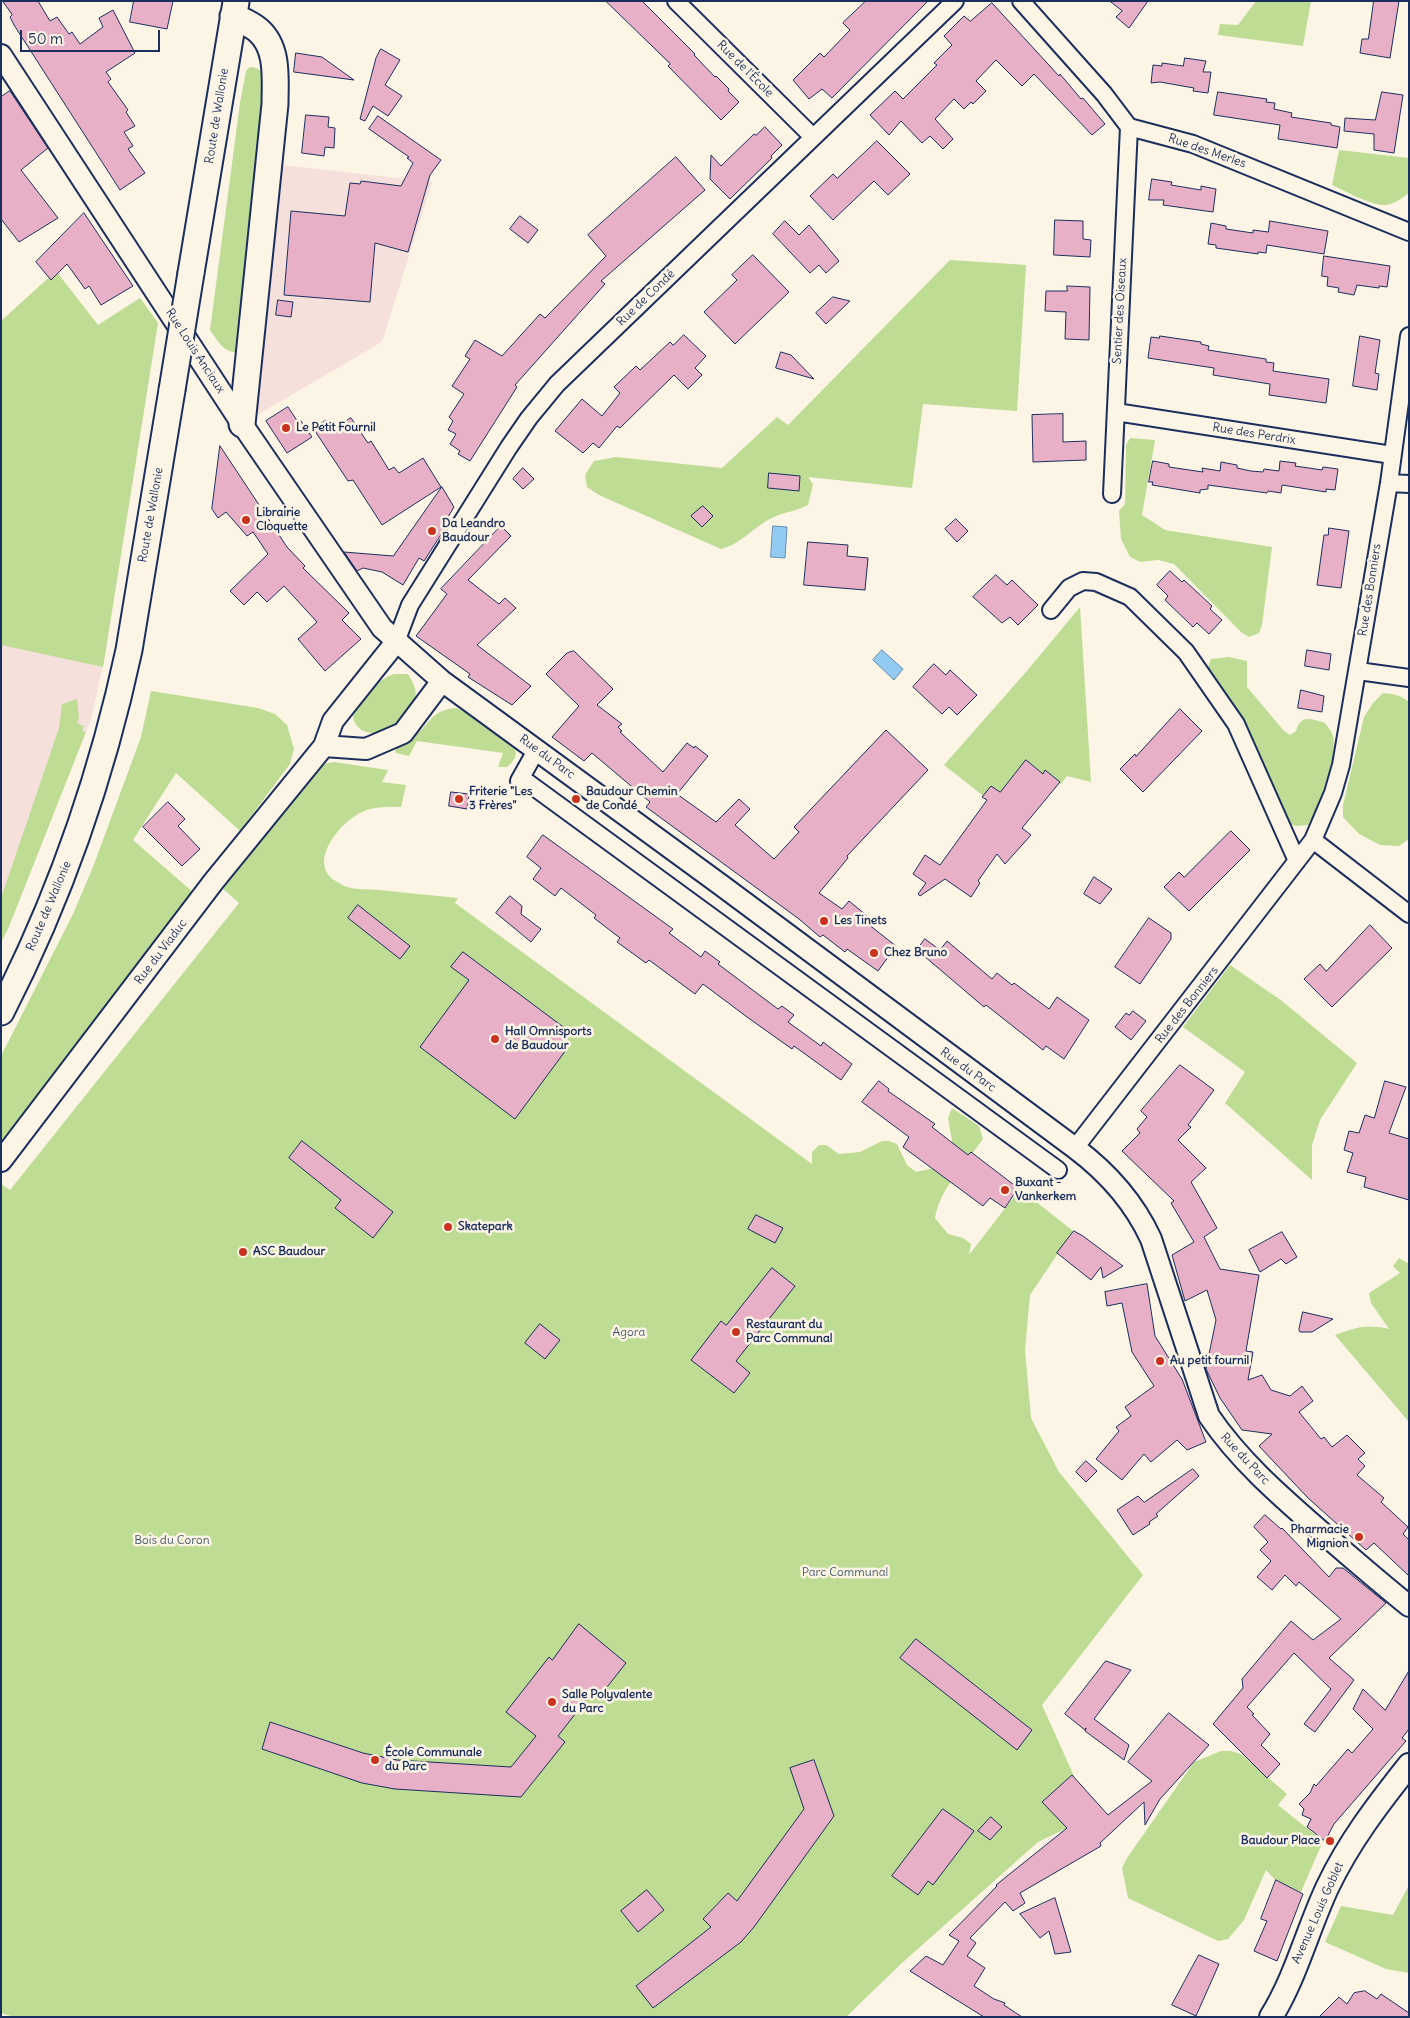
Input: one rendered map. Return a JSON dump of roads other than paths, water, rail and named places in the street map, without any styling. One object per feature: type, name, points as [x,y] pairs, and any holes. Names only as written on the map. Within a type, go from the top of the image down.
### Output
[{"type":"main road","name":"Route de Wallonie","points":[[1,1012],[54,900],[88,804],[111,724],[129,650],[234,9]]},
{"type":"main road","points":[[234,9],[257,29],[270,44],[275,62],[275,104],[242,424]]},
{"type":"main road","name":"Avenue Louis Goblet","points":[[1271,2017],[1328,1888],[1344,1857],[1373,1810],[1409,1766]]},
{"type":"street","name":"Rue de l'École","points":[[676,1],[814,137]]},
{"type":"street","name":"Rue de Condé","points":[[396,642],[410,605],[509,447],[543,400],[557,384],[955,1]]},
{"type":"street","points":[[1021,1],[1104,94],[1129,127]]},
{"type":"street","name":"Rue Louis Anciaux","points":[[1,55],[242,424],[382,628],[396,642]]},
{"type":"street","name":"Rue des Merles","points":[[1129,127],[1193,144],[1409,232]]},
{"type":"street","name":"Sentier des Oiseaux","points":[[1112,494],[1129,127]]},
{"type":"street","name":"Rue des Bonniers","points":[[1075,1148],[1313,840],[1333,793],[1341,765],[1358,671],[1409,336]]},
{"type":"street","name":"Rue des Perdrix","points":[[1116,412],[1392,455]]},
{"type":"street","points":[[1388,483],[1409,484]]},
{"type":"street","points":[[1051,610],[1069,588],[1083,581],[1096,582],[1130,597],[1186,652],[1236,724],[1297,860]]},
{"type":"street","name":"Rue du Parc","points":[[396,642],[442,681],[537,749],[1075,1148],[1112,1181],[1141,1217],[1209,1416],[1223,1437],[1253,1471],[1409,1606]]},
{"type":"street","name":"Rue du Viaduc","points":[[1,1161],[208,889],[324,746],[333,721],[396,642]]},
{"type":"street","points":[[1358,671],[1409,678]]},
{"type":"street","points":[[324,746],[366,749],[403,733],[442,681]]},
{"type":"street","points":[[537,749],[519,781],[527,782],[535,787],[1058,1170]]},
{"type":"street","points":[[1313,840],[1409,914]]},
{"type":"water","points":[[773,526],[787,527],[785,558],[771,557]]},
{"type":"water","points":[[882,650],[903,669],[894,680],[873,660]]},
{"type":"place","name":"Le Petit Fournil","points":[[286,428]]},
{"type":"place","name":"Librairie Cloquette","points":[[246,520]]},
{"type":"place","name":"Da Leandro Baudour","points":[[432,531]]},
{"type":"place","name":"Friterie \"Les 3 Frères\"","points":[[459,799]]},
{"type":"place","name":"Baudour Chemin de Condé","points":[[576,799]]},
{"type":"place","name":"Les Tinets","points":[[824,921]]},
{"type":"place","name":"Chez Bruno","points":[[874,953]]},
{"type":"place","name":"Hall Omnisports de Baudour","points":[[495,1039]]},
{"type":"place","name":"Buxant - Vankerkem","points":[[1005,1190]]},
{"type":"place","name":"Skatepark","points":[[448,1227]]},
{"type":"place","name":"ASC Baudour","points":[[243,1252]]},
{"type":"place","name":"Restaurant du Parc Communal","points":[[736,1332]]},
{"type":"place","name":"Au petit fournil","points":[[1160,1361]]},
{"type":"place","name":"Pharmacie Mignion","points":[[1359,1537]]},
{"type":"place","name":"Salle Polyvalente du Parc","points":[[552,1702]]},
{"type":"place","name":"École Communale du Parc","points":[[375,1760]]},
{"type":"place","name":"Baudour Place","points":[[1330,1841]]},
{"type":"park label","name":"Agora","points":[[629,1333]]},
{"type":"park label","name":"Bois du Coron","points":[[172,1541]]},
{"type":"park label","name":"Parc Communal","points":[[845,1573]]}]
